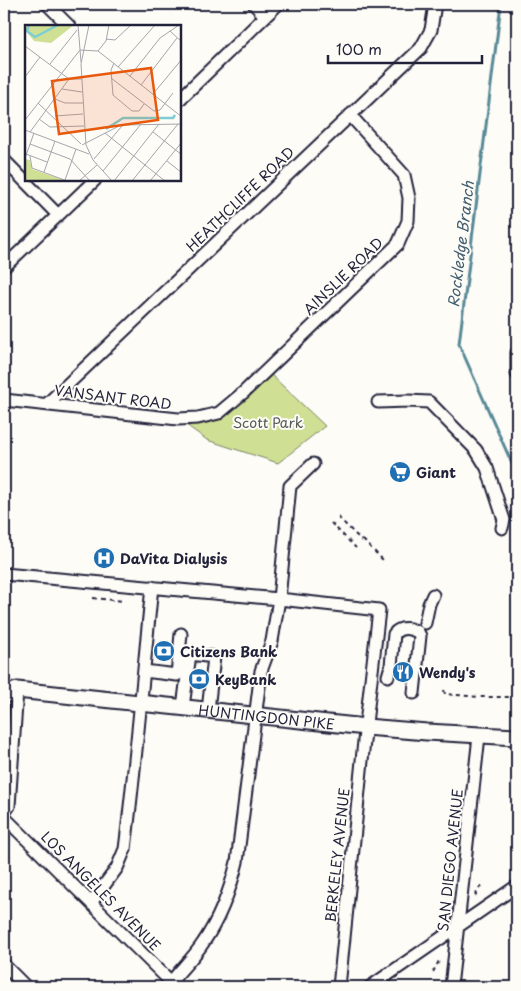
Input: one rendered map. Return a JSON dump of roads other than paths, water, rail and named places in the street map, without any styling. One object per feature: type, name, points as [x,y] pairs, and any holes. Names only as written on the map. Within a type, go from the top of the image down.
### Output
[{"type":"main road","name":"HUNTINGDON PIKE","points":[[4,682],[10,692],[141,702],[366,727],[517,738]]},
{"type":"street","points":[[46,4],[68,25]]},
{"type":"street","points":[[254,4],[265,16]]},
{"type":"street","points":[[181,98],[278,4]]},
{"type":"street","name":"HEATHCLIFFE ROAD","points":[[47,404],[421,48],[431,30],[435,4]]},
{"type":"street","name":"AINSLIE ROAD","points":[[218,413],[244,392],[398,244],[408,221],[409,198],[404,175],[350,115]]},
{"type":"street","points":[[4,160],[58,215]]},
{"type":"street","points":[[4,267],[94,181]]},
{"type":"street","points":[[517,354],[517,374]]},
{"type":"street","name":"VANSANT ROAD","points":[[4,400],[178,420],[218,413]]},
{"type":"street","points":[[378,402],[408,400],[429,402],[476,450],[487,468],[504,520],[502,528]]},
{"type":"street","points":[[174,984],[203,944],[222,909],[231,886],[237,862],[261,671],[272,641],[279,599],[290,486],[313,464]]},
{"type":"street","points":[[4,574],[279,599]]},
{"type":"street","points":[[91,903],[117,868],[125,849],[152,587]]},
{"type":"street","points":[[425,623],[433,595]]},
{"type":"street","name":"BERKELEY AVENUE","points":[[279,599],[379,610],[339,987]]},
{"type":"street","points":[[388,676],[391,666],[394,634],[402,628],[418,632],[420,636],[414,693]]},
{"type":"street","points":[[144,671],[177,675],[181,634]]},
{"type":"street","points":[[183,707],[190,654],[214,657],[208,710]]},
{"type":"street","points":[[4,813],[9,806],[10,692]]},
{"type":"street","name":"SAN DIEGO AVENUE","points":[[451,987],[479,736]]},
{"type":"street","name":"LOS ANGELES AVENUE","points":[[4,817],[174,984]]},
{"type":"street","points":[[370,987],[517,886]]},
{"type":"street","points":[[4,964],[26,987]]},
{"type":"waterway","name":"Rockledge Branch","points":[[501,4],[459,344],[517,475]]},
{"type":"place","name":"Giant","points":[[400,472]]},
{"type":"place","name":"DaVita Dialysis","points":[[104,558]]},
{"type":"place","name":"Citizens Bank","points":[[164,651]]},
{"type":"place","name":"Wendy's","points":[[403,672]]},
{"type":"place","name":"KeyBank","points":[[199,679]]},
{"type":"park label","name":"Scott Park","points":[[268,422]]}]
